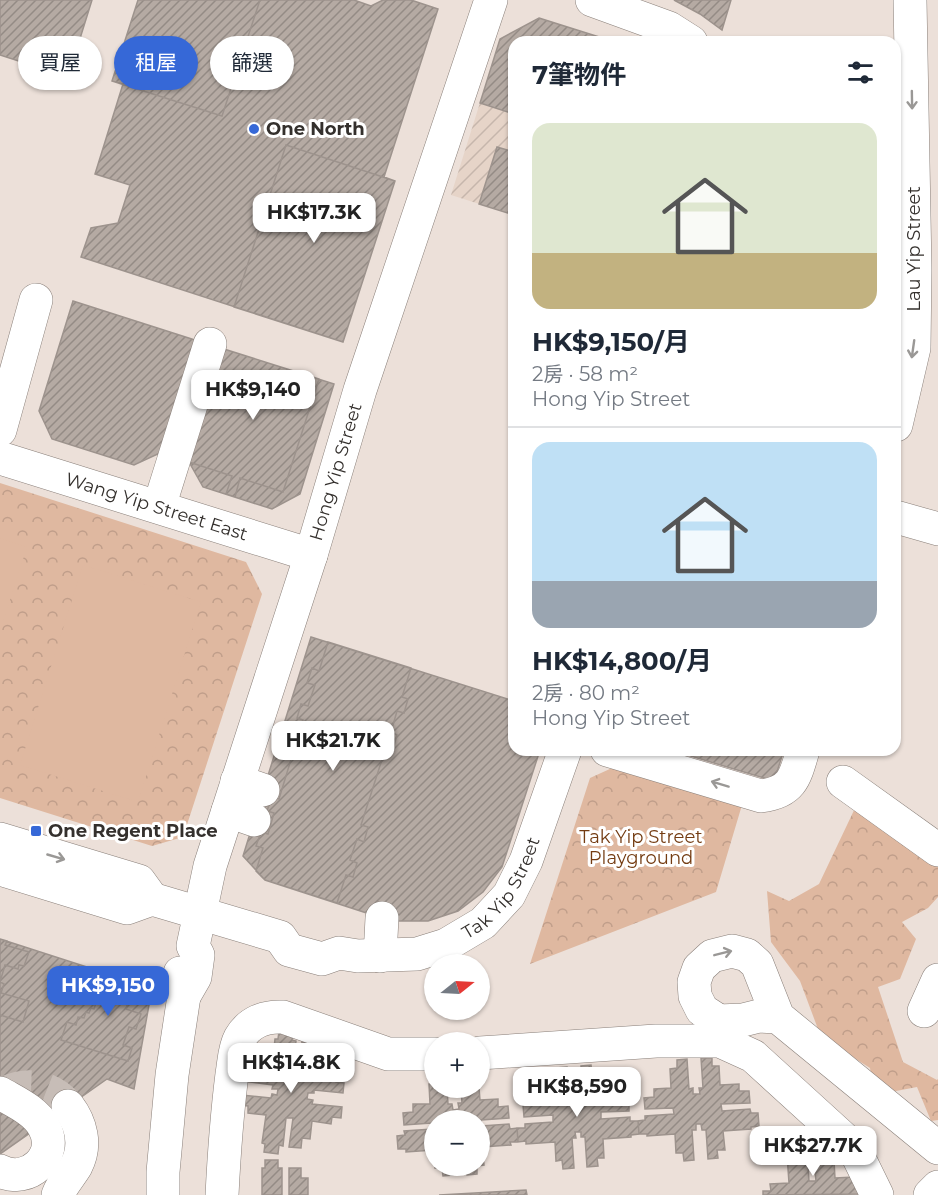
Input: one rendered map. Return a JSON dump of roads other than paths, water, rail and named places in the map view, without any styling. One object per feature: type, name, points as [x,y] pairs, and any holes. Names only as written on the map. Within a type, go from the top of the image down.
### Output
[{"type":"street","name":"Hong Yip Street","points":[[163,1195],[172,1075],[184,996],[180,972],[184,952],[193,946],[210,866],[246,800],[311,555],[360,390],[491,0]]},
{"type":"street","points":[[592,0],[669,28],[682,36]]},
{"type":"street","name":"Lau Yip Street","points":[[901,404],[914,348],[903,53],[910,0]]},
{"type":"street","points":[[0,430],[36,300]]},
{"type":"street","points":[[159,507],[210,344]]},
{"type":"street","name":"Wang Yip Street East","points":[[0,458],[311,555]]},
{"type":"street","points":[[901,519],[938,529]]},
{"type":"street","name":"Tak Yip Street","points":[[153,900],[280,937],[294,929],[327,937],[339,953],[358,956],[417,954],[446,945],[483,923],[508,895],[526,861],[534,806],[562,756]]},
{"type":"street","points":[[627,756],[761,796],[777,794],[787,787],[796,777],[801,756]]},
{"type":"street","points":[[843,782],[938,850]]},
{"type":"street","points":[[0,839],[139,881],[153,900],[127,908],[0,869]]},
{"type":"street","points":[[380,956],[382,918]]},
{"type":"street","points":[[924,1011],[938,980]]},
{"type":"street","points":[[222,1195],[228,1106],[235,1052],[243,1032],[256,1022],[273,1016],[292,1018],[388,1054],[424,1054]]},
{"type":"street","points":[[778,1017],[938,1148]]},
{"type":"street","points":[[490,1052],[656,1041],[720,1041],[753,1056],[854,1148],[877,1195]]},
{"type":"street","points":[[0,1171],[15,1175],[26,1174],[42,1162],[49,1143],[43,1124],[9,1098]]},
{"type":"street","points":[[58,1195],[76,1165],[81,1146],[80,1126],[68,1106]]},
{"type":"street","points":[[930,1195],[938,1187]]},
{"type":"tunnel","points":[[0,1096],[18,1088],[36,1087],[53,1093],[68,1106]]},
{"type":"place","name":"One North","points":[[254,129]]},
{"type":"place","name":"One Regent Place","points":[[36,831]]},
{"type":"park label","name":"Tak Yip Street Playground","points":[[641,847]]}]
